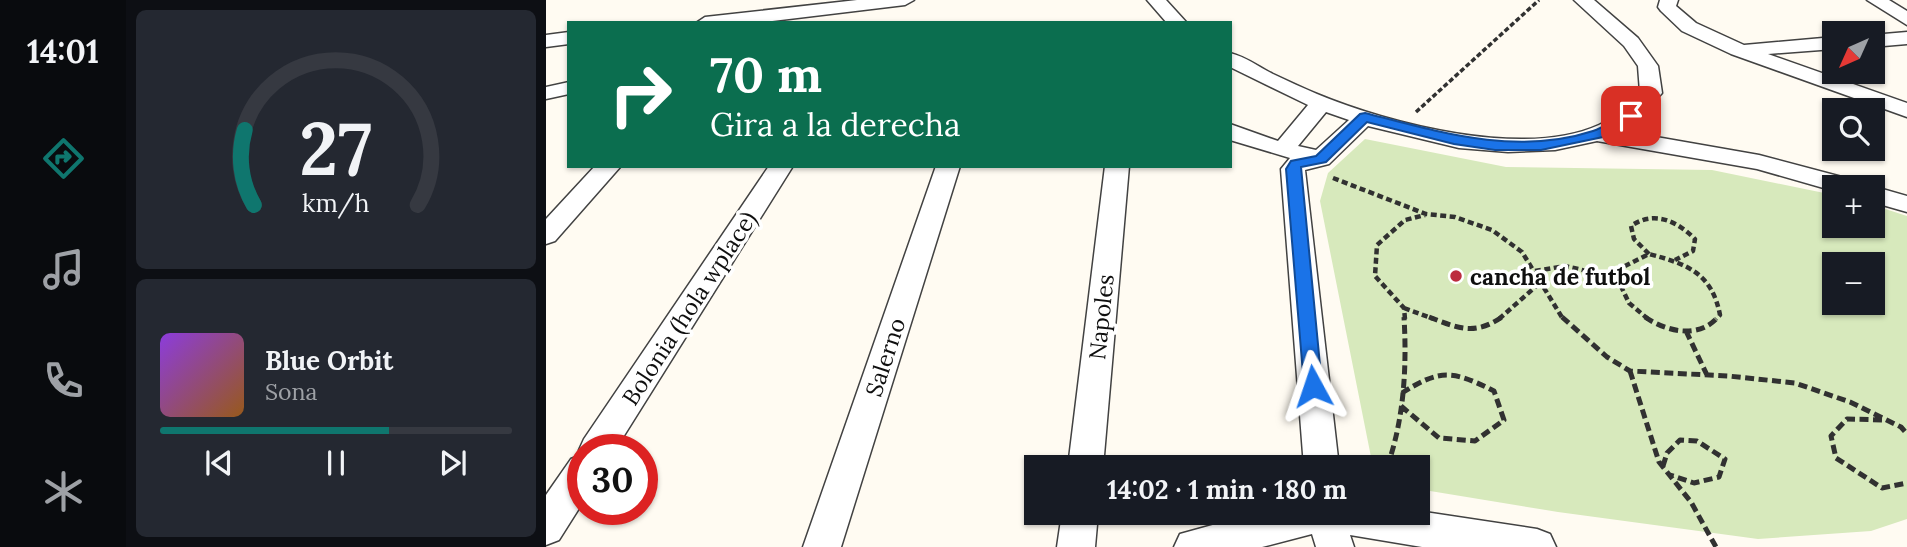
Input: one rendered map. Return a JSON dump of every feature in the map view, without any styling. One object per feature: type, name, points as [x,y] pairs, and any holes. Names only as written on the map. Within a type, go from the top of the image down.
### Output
[{"type":"street","points":[[722,21],[905,0]]},
{"type":"street","points":[[1156,0],[1176,21]]},
{"type":"street","points":[[1232,60],[1286,89],[1365,117],[1454,140],[1495,146],[1541,146],[1598,134],[1631,116],[1651,93],[1648,66],[1631,42],[1583,0]]},
{"type":"street","points":[[1669,0],[1667,6],[1689,27],[1738,50],[1907,110]]},
{"type":"street","points":[[1876,0],[1907,19]]},
{"type":"street","points":[[546,41],[567,38]]},
{"type":"street","points":[[1885,40],[1907,38]]},
{"type":"street","points":[[1738,50],[1822,44]]},
{"type":"street","points":[[546,93],[567,88]]},
{"type":"street","points":[[1320,455],[1293,169],[1322,103]]},
{"type":"street","points":[[1300,157],[1365,117]]},
{"type":"street","points":[[1232,132],[1300,157]]},
{"type":"street","points":[[1598,134],[1759,162],[1822,180]]},
{"type":"street","points":[[546,234],[607,168]]},
{"type":"street","name":"Bolonia (hola wplace)","points":[[606,434],[780,168]]},
{"type":"street","name":"Salerno","points":[[822,547],[947,168]]},
{"type":"street","name":"Napoles","points":[[1086,455],[1117,168]]},
{"type":"street","points":[[1885,198],[1907,204]]},
{"type":"street","points":[[546,527],[567,495]]},
{"type":"street","points":[[1076,547],[1079,525]]},
{"type":"street","points":[[1193,547],[1328,525],[1537,547]]},
{"type":"path","points":[[1399,126],[1539,0]]},
{"type":"path","points":[[1300,157],[1426,214],[1455,217],[1492,230],[1522,253],[1542,281],[1563,319],[1607,357],[1630,371],[1795,383],[1850,402],[1901,427],[1907,434]]},
{"type":"path","points":[[1426,214],[1405,220],[1377,245],[1375,276],[1404,308],[1447,324],[1476,330],[1502,317],[1542,281]]},
{"type":"path","points":[[1649,254],[1625,266],[1617,278],[1619,291],[1629,304],[1650,320],[1671,329],[1686,331],[1709,327],[1720,315],[1718,295],[1702,276],[1675,260],[1649,254],[1634,239],[1631,226],[1640,218],[1654,216],[1683,226],[1695,239],[1693,251],[1675,260]]},
{"type":"path","points":[[1535,271],[1566,266],[1617,278]]},
{"type":"path","points":[[1391,455],[1401,406],[1406,351],[1404,308]]},
{"type":"path","points":[[1686,331],[1707,376]]},
{"type":"path","points":[[1630,371],[1663,466],[1691,502],[1716,547]]},
{"type":"path","points":[[1401,406],[1439,438],[1475,441],[1504,420],[1494,391],[1462,375],[1433,373],[1402,393]]},
{"type":"path","points":[[1886,420],[1847,419],[1831,436],[1836,458],[1882,488],[1907,483]]},
{"type":"path","points":[[1663,466],[1665,455],[1672,443],[1686,438],[1709,445],[1725,459],[1719,477],[1694,483],[1670,475]]},
{"type":"green space","points":[[1365,139],[1506,167],[1712,170],[1822,193],[1822,238],[1885,238],[1885,209],[1907,216],[1907,519],[1871,531],[1758,539],[1558,512],[1430,491],[1430,455],[1371,455],[1320,201],[1328,173]]},
{"type":"place","name":"cancha de futbol","points":[[1456,276]]},
{"type":"route","points":[[1313,386],[1293,169],[1296,164],[1321,159],[1365,117],[1454,140],[1495,146],[1541,146],[1598,134],[1631,116]]}]
